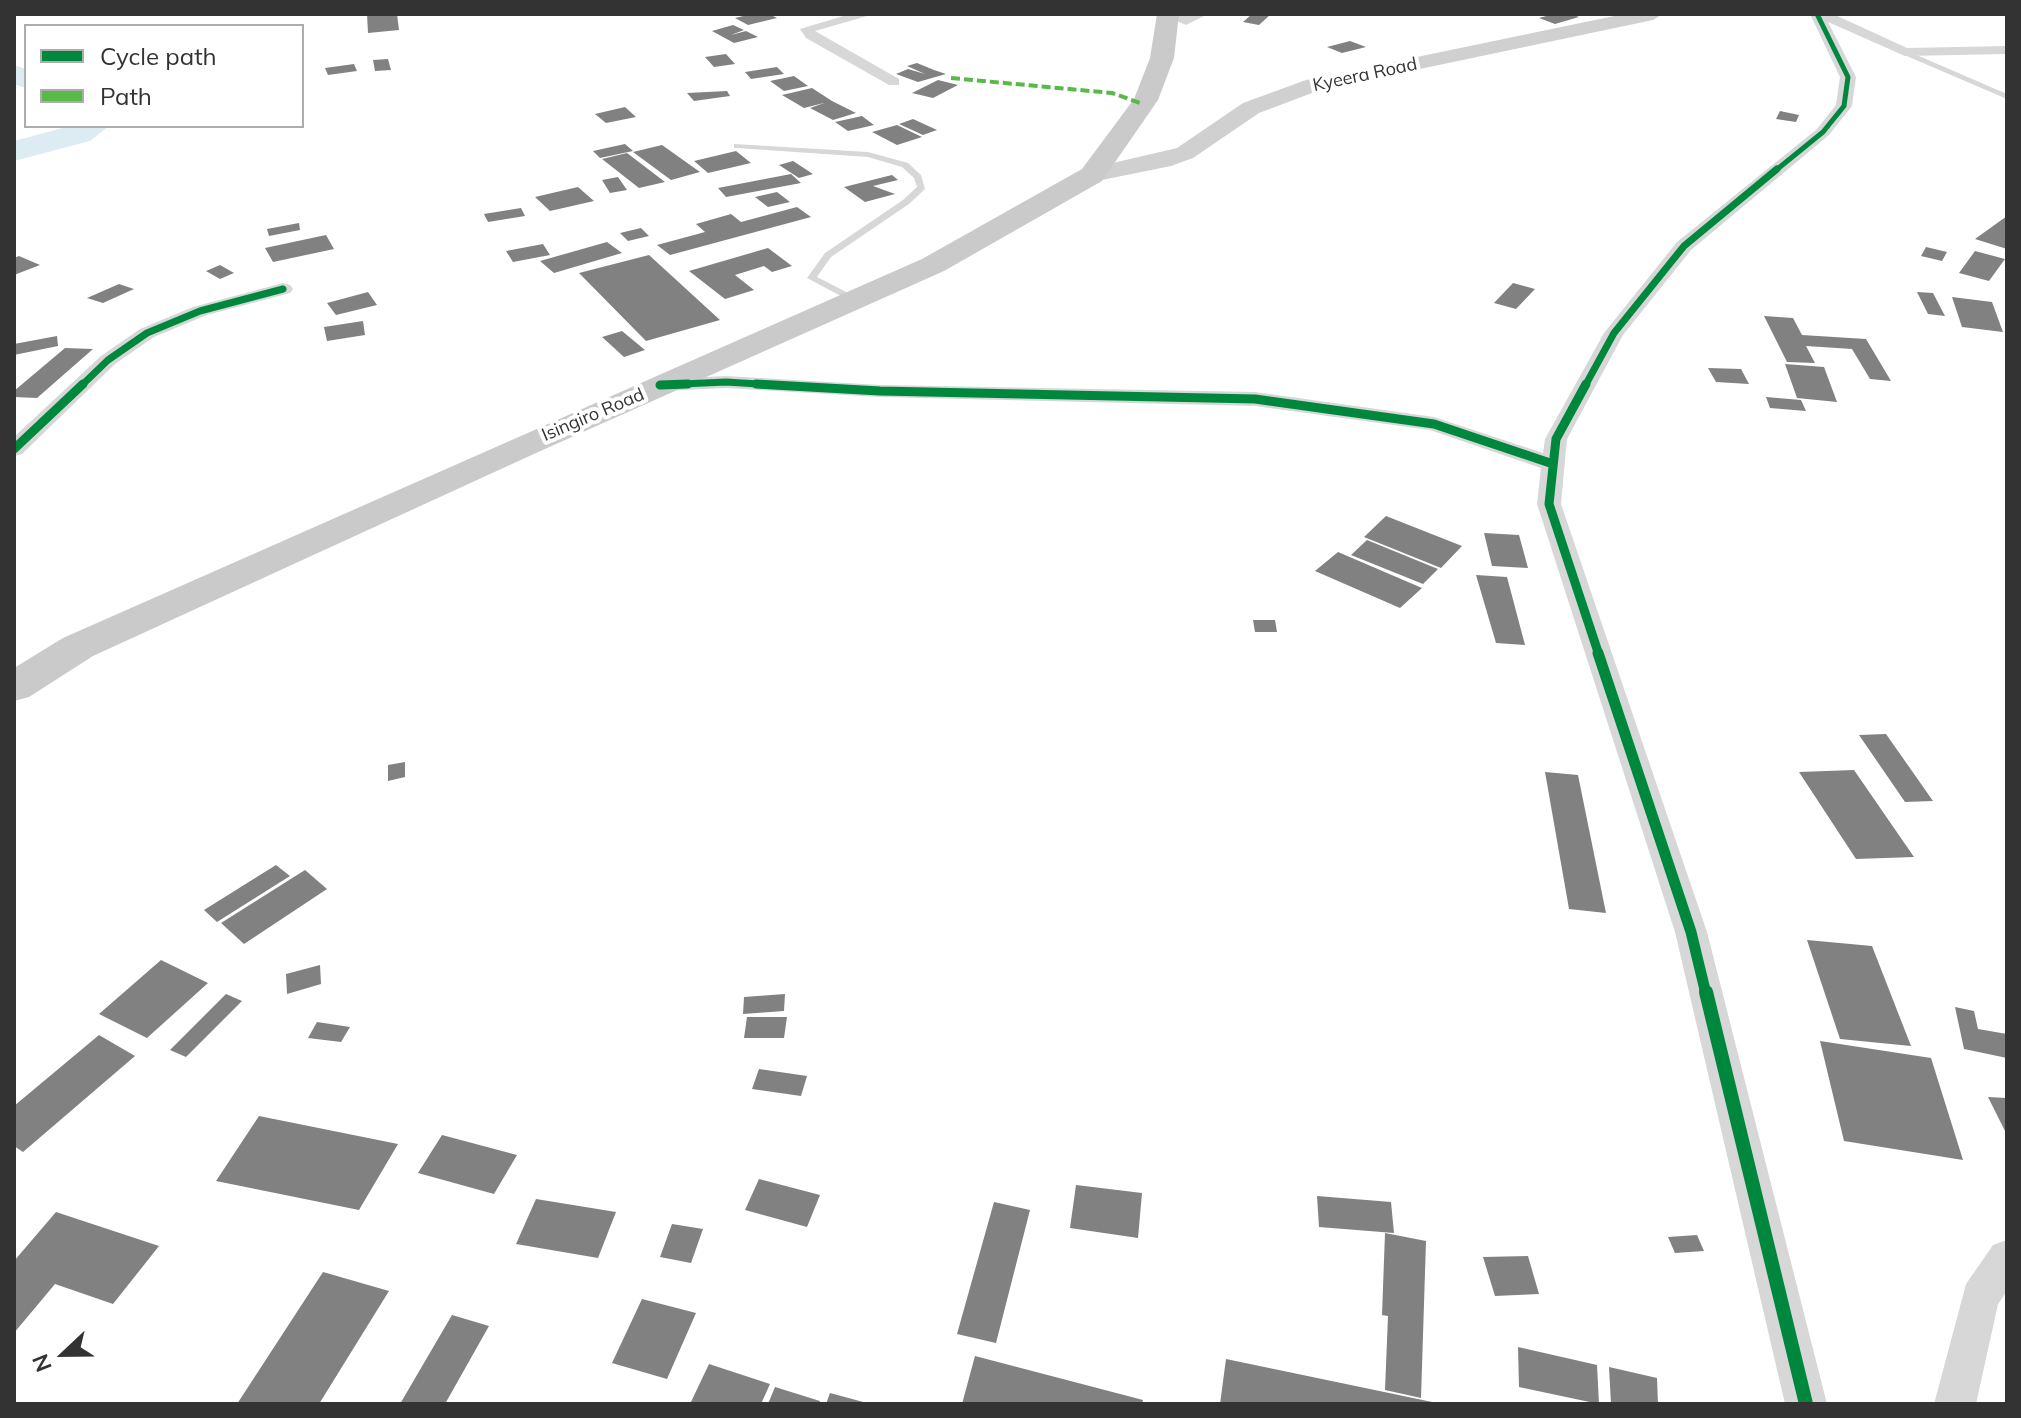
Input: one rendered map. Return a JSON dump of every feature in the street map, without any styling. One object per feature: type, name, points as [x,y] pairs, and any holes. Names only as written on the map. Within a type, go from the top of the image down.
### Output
[{"type":"main road","name":"Isingiro Road","points":[[14,687],[78,647],[855,300],[987,237],[1092,175],[1146,100],[1162,58],[1168,14]]},
{"type":"main road","name":"Kyeera Road","points":[[1092,175],[1174,157],[1203,143],[1251,108],[1314,85],[1653,14]]},
{"type":"street","points":[[867,14],[807,29],[811,35],[894,82]]},
{"type":"street","points":[[1168,14],[1186,21],[1201,14]]},
{"type":"street","points":[[1819,14],[1905,52],[2007,50]]},
{"type":"street","points":[[1806,1404],[1691,932],[1549,504],[1556,439],[1614,333],[1684,246],[1823,132],[1844,106],[1848,77],[1819,14]]},
{"type":"street","points":[[14,449],[108,360],[147,333],[200,311],[283,289]]},
{"type":"street","points":[[660,385],[726,382],[880,391],[1255,399],[1434,424],[1553,464]]},
{"type":"street","points":[[1955,1404],[1980,1297],[2007,1258]]},
{"type":"lane","points":[[1905,52],[2007,97]]},
{"type":"lane","points":[[737,146],[868,155],[905,165],[918,177],[922,187],[906,202],[828,255],[812,278],[855,300]]},
{"type":"building","points":[[367,14],[397,14],[399,30],[368,33]]},
{"type":"building","points":[[769,14],[777,18],[748,25],[735,18]]},
{"type":"building","points":[[1252,14],[1271,14],[1259,25],[1243,22]]},
{"type":"building","points":[[1554,14],[1579,17],[1555,24],[1539,18]]},
{"type":"building","points":[[733,25],[744,30],[731,35],[746,31],[758,37],[734,43],[712,31]]},
{"type":"building","points":[[1350,41],[1366,47],[1342,53],[1327,47]]},
{"type":"building","points":[[726,54],[735,64],[714,67],[705,57]]},
{"type":"building","points":[[388,59],[391,70],[375,71],[373,60]]},
{"type":"building","points":[[917,63],[946,74],[918,82],[896,74],[908,69],[925,74],[907,66]]},
{"type":"building","points":[[354,64],[357,71],[328,75],[325,68]]},
{"type":"building","points":[[777,67],[784,74],[751,79],[745,72]]},
{"type":"building","points":[[794,76],[808,86],[784,91],[770,81]]},
{"type":"building","points":[[938,80],[958,85],[933,98],[912,93]]},
{"type":"building","points":[[812,88],[856,113],[833,120],[810,108],[824,103],[804,108],[782,95]]},
{"type":"building","points":[[727,91],[730,96],[694,101],[687,93]]},
{"type":"building","points":[[625,107],[636,117],[606,123],[595,114]]},
{"type":"building","points":[[1780,111],[1799,115],[1796,122],[1776,119]]},
{"type":"building","points":[[862,116],[874,125],[848,131],[835,122]]},
{"type":"building","points":[[913,119],[937,130],[923,135],[899,124]]},
{"type":"building","points":[[897,125],[922,137],[897,145],[872,132]]},
{"type":"building","points":[[625,144],[633,151],[600,158],[593,151]]},
{"type":"building","points":[[662,145],[700,172],[671,180],[633,152]]},
{"type":"building","points":[[736,151],[751,163],[708,173],[694,161]]},
{"type":"building","points":[[627,153],[665,182],[639,188],[602,159]]},
{"type":"building","points":[[793,161],[813,174],[799,178],[779,165]]},
{"type":"building","points":[[791,174],[801,183],[726,197],[718,188]]},
{"type":"building","points":[[892,175],[898,180],[873,186],[895,194],[865,202],[844,187]]},
{"type":"building","points":[[618,177],[627,190],[610,193],[602,180]]},
{"type":"building","points":[[578,187],[594,201],[550,211],[535,197]]},
{"type":"building","points":[[777,192],[790,202],[768,207],[755,197]]},
{"type":"building","points":[[797,207],[811,217],[670,255],[657,245],[705,232],[696,224],[731,214],[741,222]]},
{"type":"building","points":[[521,208],[525,216],[488,222],[484,214]]},
{"type":"building","points":[[2007,216],[2007,249],[1975,239]]},
{"type":"building","points":[[299,223],[300,230],[269,236],[267,229]]},
{"type":"building","points":[[641,228],[649,236],[628,241],[620,233]]},
{"type":"building","points":[[326,235],[334,249],[273,262],[265,248]]},
{"type":"building","points":[[607,242],[622,253],[554,273],[540,261]]},
{"type":"building","points":[[543,244],[550,255],[513,262],[506,251]]},
{"type":"building","points":[[1926,247],[1947,252],[1942,261],[1921,256]]},
{"type":"building","points":[[768,248],[792,266],[772,272],[764,266],[735,275],[754,290],[725,299],[689,271]]},
{"type":"building","points":[[1975,251],[2005,259],[1989,281],[1959,273]]},
{"type":"building","points":[[649,255],[720,320],[646,341],[579,273]]},
{"type":"building","points":[[19,256],[40,265],[14,275],[14,258]]},
{"type":"building","points":[[220,265],[234,273],[220,279],[206,271]]},
{"type":"building","points":[[1513,283],[1535,289],[1516,309],[1494,303]]},
{"type":"building","points":[[119,284],[134,289],[103,303],[87,298]]},
{"type":"building","points":[[368,292],[377,305],[336,315],[327,303]]},
{"type":"building","points":[[1917,292],[1933,293],[1945,316],[1928,314]]},
{"type":"building","points":[[1952,297],[1992,302],[2003,332],[1962,327]]},
{"type":"building","points":[[1764,316],[1793,318],[1802,335],[1866,339],[1891,381],[1870,379],[1852,349],[1806,346],[1815,363],[1787,362]]},
{"type":"building","points":[[363,321],[365,335],[327,341],[324,327]]},
{"type":"building","points":[[622,331],[645,350],[624,357],[602,337]]},
{"type":"building","points":[[57,336],[58,346],[14,355],[14,344]]},
{"type":"building","points":[[65,348],[93,349],[37,398],[14,397],[14,391]]},
{"type":"building","points":[[1785,364],[1824,367],[1837,402],[1797,398]]},
{"type":"building","points":[[1708,368],[1741,369],[1749,384],[1716,382]]},
{"type":"building","points":[[1766,397],[1801,400],[1806,411],[1770,408]]},
{"type":"building","points":[[1386,516],[1462,546],[1441,568],[1364,537]]},
{"type":"building","points":[[1484,533],[1519,535],[1528,568],[1492,566]]},
{"type":"building","points":[[1367,540],[1438,569],[1423,584],[1351,555]]},
{"type":"building","points":[[1338,552],[1422,588],[1400,608],[1315,571]]},
{"type":"building","points":[[1476,575],[1507,577],[1525,645],[1496,643]]},
{"type":"building","points":[[1253,620],[1275,620],[1277,632],[1255,632]]},
{"type":"building","points":[[1886,734],[1933,801],[1905,802],[1859,735]]},
{"type":"building","points":[[405,762],[405,777],[388,781],[388,765]]},
{"type":"building","points":[[1854,770],[1914,857],[1856,859],[1799,772]]},
{"type":"building","points":[[1545,772],[1578,775],[1606,913],[1569,909]]},
{"type":"building","points":[[276,865],[290,876],[217,922],[204,910]]},
{"type":"building","points":[[305,870],[327,889],[244,944],[221,923]]},
{"type":"building","points":[[1807,940],[1872,946],[1911,1046],[1840,1039]]},
{"type":"building","points":[[161,960],[208,983],[147,1038],[99,1014]]},
{"type":"building","points":[[320,965],[321,984],[287,994],[286,974]]},
{"type":"building","points":[[226,994],[242,1001],[186,1057],[170,1050]]},
{"type":"building","points":[[785,994],[784,1011],[743,1014],[744,997]]},
{"type":"building","points":[[1955,1007],[1974,1011],[1978,1029],[2007,1034],[2007,1058],[1964,1049]]},
{"type":"building","points":[[747,1017],[787,1017],[784,1038],[744,1038]]},
{"type":"building","points":[[317,1022],[350,1027],[341,1042],[308,1038]]},
{"type":"building","points":[[99,1035],[135,1056],[23,1152],[14,1146],[14,1106]]},
{"type":"building","points":[[1820,1041],[1931,1058],[1963,1160],[1844,1141]]},
{"type":"building","points":[[759,1069],[807,1076],[801,1096],[752,1089]]},
{"type":"building","points":[[1988,1097],[2007,1098],[2007,1131],[2005,1131]]},
{"type":"building","points":[[259,1116],[398,1144],[359,1210],[216,1181]]},
{"type":"building","points":[[442,1135],[517,1155],[494,1194],[418,1173]]},
{"type":"building","points":[[759,1179],[820,1195],[807,1227],[745,1210]]},
{"type":"building","points":[[1076,1185],[1142,1193],[1138,1238],[1070,1228]]},
{"type":"building","points":[[1317,1196],[1391,1202],[1394,1233],[1319,1227]]},
{"type":"building","points":[[536,1199],[616,1212],[598,1258],[516,1244]]},
{"type":"building","points":[[994,1202],[1030,1210],[996,1343],[957,1334]]},
{"type":"building","points":[[56,1212],[159,1246],[113,1304],[55,1284],[14,1333],[14,1261]]},
{"type":"building","points":[[672,1224],[703,1229],[691,1263],[660,1257]]},
{"type":"building","points":[[1385,1233],[1426,1241],[1421,1398],[1385,1390],[1388,1316],[1382,1315]]},
{"type":"building","points":[[1697,1235],[1704,1251],[1675,1253],[1668,1237]]},
{"type":"building","points":[[1528,1256],[1539,1294],[1495,1296],[1483,1257]]},
{"type":"building","points":[[323,1272],[389,1291],[319,1404],[237,1404]]},
{"type":"building","points":[[642,1299],[696,1313],[667,1379],[612,1363]]},
{"type":"building","points":[[452,1315],[489,1326],[445,1404],[400,1404]]},
{"type":"building","points":[[1518,1347],[1597,1365],[1599,1404],[1519,1387]]},
{"type":"building","points":[[975,1356],[1143,1400],[1142,1404],[962,1404]]},
{"type":"building","points":[[1226,1359],[1437,1403],[1220,1404]]},
{"type":"building","points":[[709,1364],[770,1384],[761,1404],[690,1404]]},
{"type":"building","points":[[1609,1367],[1657,1378],[1658,1404],[1611,1404]]},
{"type":"building","points":[[775,1387],[820,1401],[819,1404],[768,1404]]},
{"type":"building","points":[[830,1393],[867,1403],[867,1404],[826,1404]]},
{"type":"waterway","points":[[14,74],[24,78]]},
{"type":"waterway","points":[[14,151],[79,134],[90,128]]},
{"type":"marked path","points":[[951,78],[1112,93],[1143,104]]},
{"type":"cycle path","points":[[1806,1404],[1691,932],[1549,504],[1556,439],[1614,333],[1684,246],[1823,132],[1844,106],[1848,77],[1817,14]]},
{"type":"cycle path","points":[[14,449],[108,360],[147,333],[200,311],[283,289]]},
{"type":"cycle path","points":[[660,385],[726,382],[880,391],[1255,399],[1434,424],[1553,464]]}]
